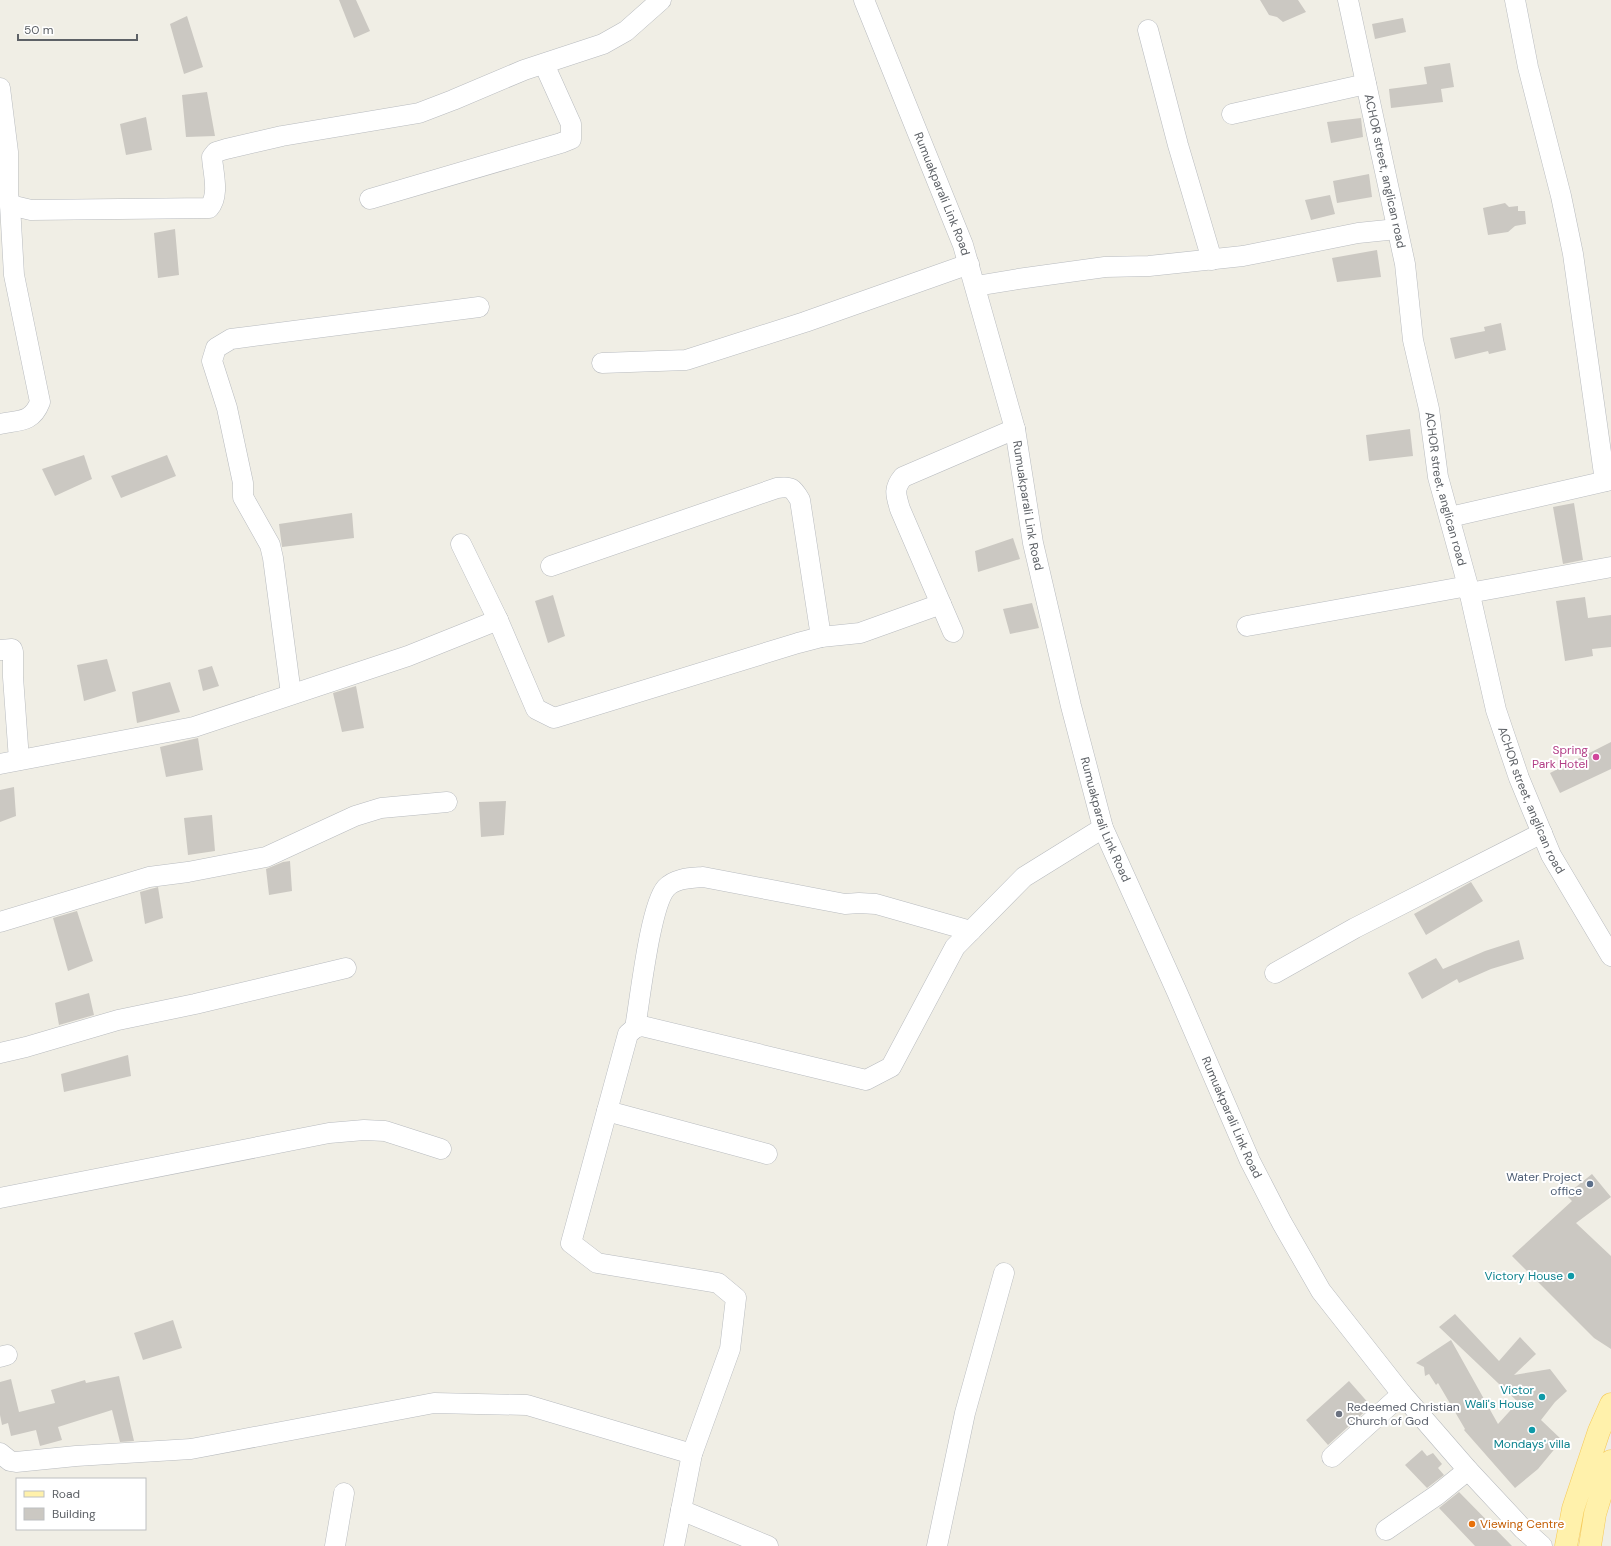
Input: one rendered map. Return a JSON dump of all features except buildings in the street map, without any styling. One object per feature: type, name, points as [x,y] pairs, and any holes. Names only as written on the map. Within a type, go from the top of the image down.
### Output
[{"type":"main road","points":[[1566,1546],[1573,1509],[1599,1431],[1611,1404]]},
{"type":"main road","points":[[1590,1546],[1595,1514],[1611,1461]]},
{"type":"street","points":[[10,205],[32,210],[209,208],[214,202],[215,196],[212,157],[216,152],[282,136],[419,113],[524,70],[603,44],[626,31],[661,0]]},
{"type":"street","name":"Rumuakparali Link Road","points":[[864,0],[963,245],[976,286],[1015,429],[1033,543],[1071,706],[1104,828],[1250,1161],[1271,1202],[1321,1291],[1402,1394],[1468,1470],[1523,1529],[1542,1546]]},
{"type":"street","name":"ACHOR street, anglican road","points":[[1348,0],[1405,264],[1413,340],[1429,409],[1438,477],[1450,517],[1468,589],[1496,710],[1519,778],[1551,855],[1609,949]]},
{"type":"street","points":[[1450,517],[1608,481],[1573,254],[1561,196],[1528,67],[1515,0]]},
{"type":"street","points":[[1148,30],[1178,145],[1212,260]]},
{"type":"street","points":[[370,199],[561,143],[570,139],[571,124],[544,64]]},
{"type":"street","points":[[1232,114],[1366,84]]},
{"type":"street","points":[[0,88],[8,152],[8,195],[10,205],[14,275],[40,402],[36,412],[28,419],[0,424]]},
{"type":"street","points":[[976,286],[1105,267],[1149,266],[1243,256],[1358,233],[1397,229]]},
{"type":"street","points":[[602,363],[686,360],[805,322],[969,264]]},
{"type":"street","points":[[291,694],[273,558],[270,545],[244,497],[227,408],[212,361],[216,348],[231,339],[479,307]]},
{"type":"street","points":[[953,632],[900,509],[896,495],[897,484],[903,477],[1015,429]]},
{"type":"street","points":[[551,566],[777,488],[787,486],[794,490],[800,500],[821,637]]},
{"type":"street","points":[[461,544],[498,620],[536,709],[554,718],[821,637],[860,632],[941,604]]},
{"type":"street","points":[[1247,626],[1611,567]]},
{"type":"street","points":[[0,650],[12,650],[13,652],[10,762],[194,727],[408,656],[498,620]]},
{"type":"street","points":[[0,922],[149,877],[188,872],[266,857],[348,819],[381,808],[447,802]]},
{"type":"street","points":[[674,1546],[692,1454],[730,1349],[736,1298],[718,1283],[597,1264],[571,1243],[628,1034],[635,1028],[642,1026],[866,1080],[891,1067],[955,947],[1024,877],[1104,828]]},
{"type":"street","points":[[1275,973],[1355,928],[1542,833]]},
{"type":"street","points":[[635,1028],[655,912],[666,888],[676,881],[703,877],[845,904],[876,904],[971,931]]},
{"type":"street","points":[[0,1053],[26,1048],[118,1020],[195,1004],[346,968]]},
{"type":"street","points":[[607,1111],[767,1154]]},
{"type":"street","points":[[0,1198],[329,1133],[364,1130],[385,1131],[441,1149]]},
{"type":"street","points":[[937,1546],[965,1413],[1004,1273]]},
{"type":"street","points":[[1332,1457],[1402,1394]]},
{"type":"street","points":[[0,1453],[10,1461],[16,1462],[76,1456],[191,1449],[434,1403],[527,1404],[692,1454]]},
{"type":"street","points":[[1386,1530],[1437,1495],[1468,1470]]},
{"type":"street","points":[[335,1546],[344,1493]]},
{"type":"street","points":[[681,1510],[768,1546]]},
{"type":"place","name":"Spring Park Hotel","points":[[1596,757]]},
{"type":"place","name":"Water Project office","points":[[1590,1184]]},
{"type":"place","name":"Victory House","points":[[1571,1276]]},
{"type":"place","name":"Victor Wali's House","points":[[1542,1397]]},
{"type":"place","name":"Redeemed Christian Church of God","points":[[1339,1414]]},
{"type":"place","name":"Mondays' villa","points":[[1532,1430]]},
{"type":"place","name":"Viewing Centre","points":[[1472,1524]]}]
